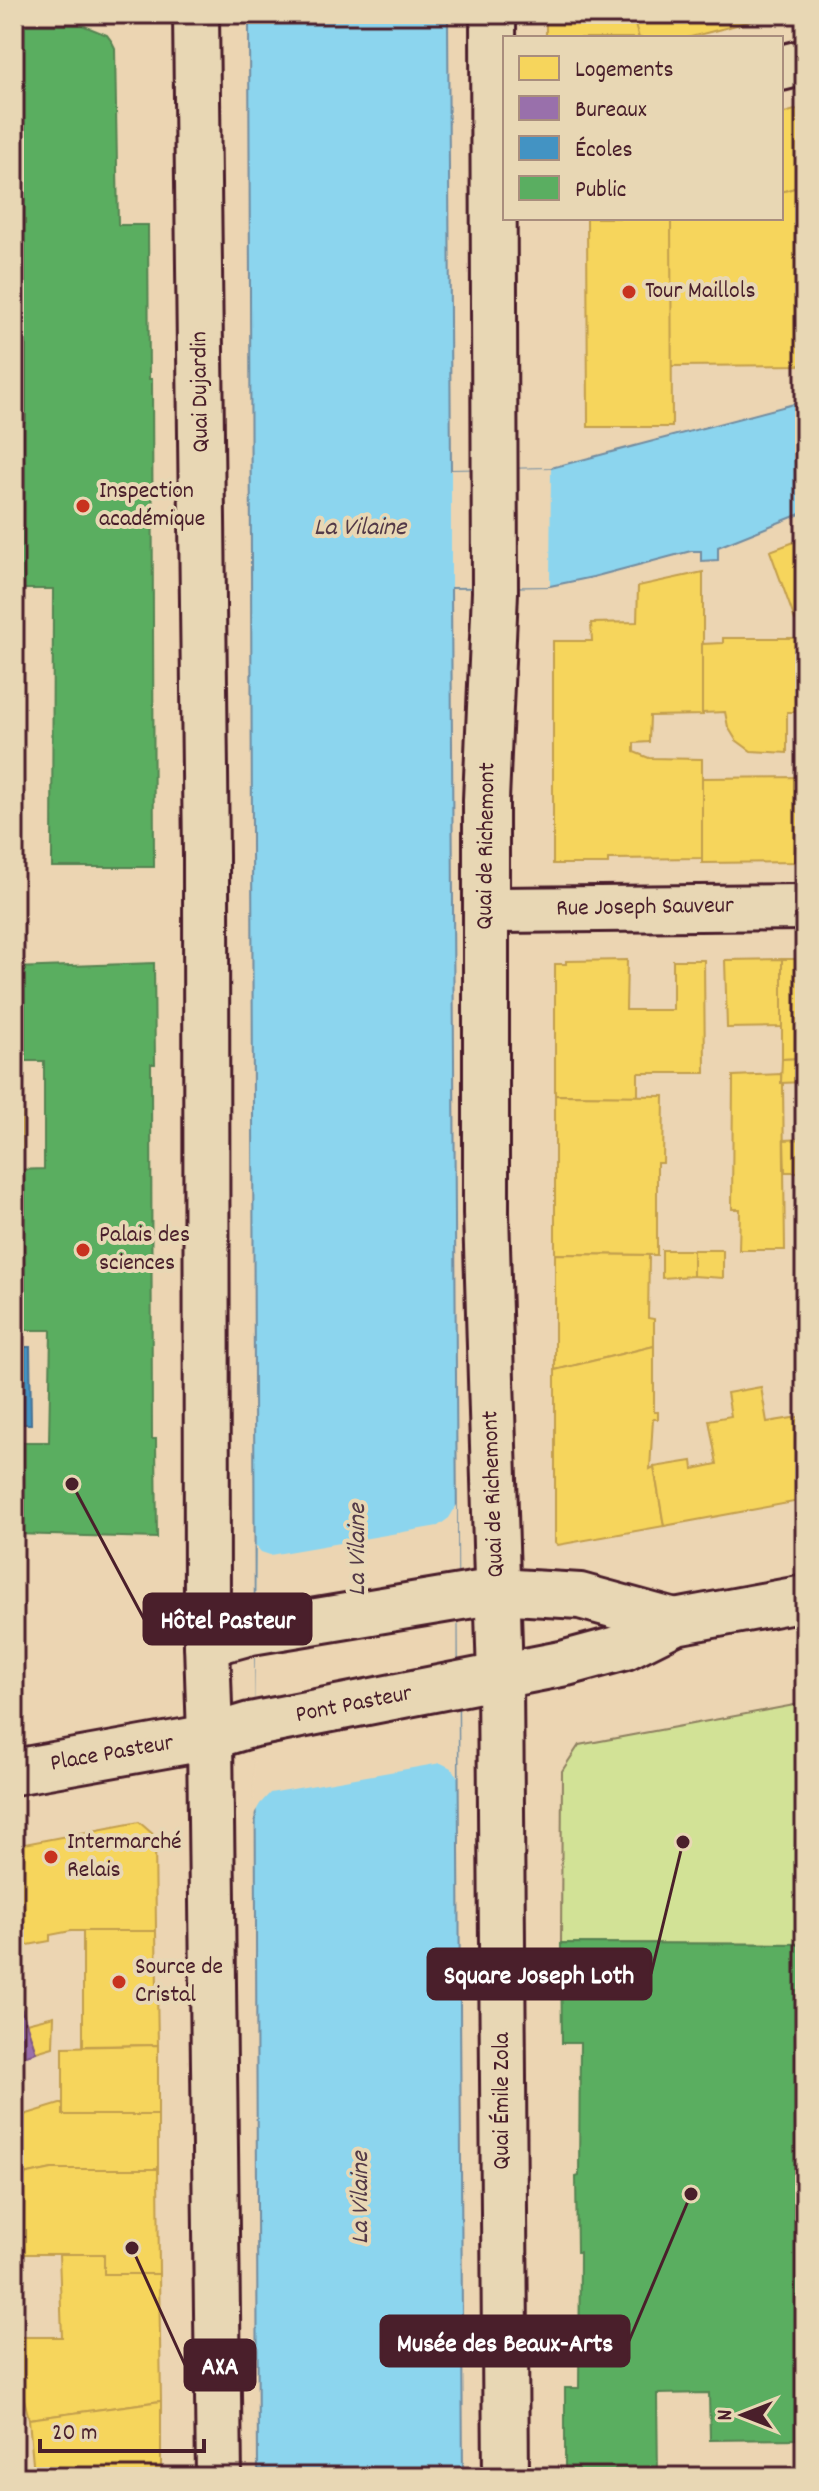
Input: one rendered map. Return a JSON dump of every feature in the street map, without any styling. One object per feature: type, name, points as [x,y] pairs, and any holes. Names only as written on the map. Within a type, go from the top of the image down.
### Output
[{"type":"main road","name":"Quai Dujardin","points":[[196,14],[206,914],[207,1644],[230,1731],[219,2477]]},
{"type":"main road","name":"Quai de Richemont","points":[[481,1681],[486,800],[495,592],[498,129],[493,14]]},
{"type":"main road","points":[[783,68],[805,62]]},
{"type":"main road","name":"Rue Joseph Sauveur","points":[[486,910],[805,907]]},
{"type":"main road","points":[[207,1644],[251,1632],[480,1594],[580,1596],[675,1622],[805,1598]]},
{"type":"main road","name":"Pont Pasteur","points":[[230,1731],[481,1681],[625,1647],[675,1622]]},
{"type":"main road","name":"Quai Émile Zola","points":[[481,1681],[506,2477]]},
{"type":"main road","name":"Place Pasteur","points":[[14,1772],[230,1731]]},
{"type":"green space","points":[[805,1703],[805,1944],[561,1943],[562,1771],[579,1745]]},
{"type":"water","name":"La Vilaine","points":[[262,14],[451,14],[448,19],[451,470],[551,468],[805,401],[805,512],[718,547],[718,560],[701,561],[701,551],[691,551],[550,586],[451,588],[463,2477],[258,2477],[249,20]]},
{"type":"pier","points":[[551,468],[550,586],[451,587],[451,470]]},
{"type":"pier","points":[[457,1505],[458,1777],[451,1768],[441,1763],[270,1793],[253,1816],[256,1546],[270,1555],[438,1526],[449,1518]]},
{"type":"building: Logements","points":[[546,14],[632,14],[638,36],[546,36]]},
{"type":"building: Logements","points":[[632,14],[726,14],[729,27],[695,36],[638,36]]},
{"type":"building: Logements","points":[[726,14],[776,14],[729,27]]},
{"type":"building: Logements","points":[[805,107],[805,185],[783,191],[783,113]]},
{"type":"building: Logements","points":[[805,185],[805,365],[671,366],[671,220],[783,220],[783,191]]},
{"type":"building: Logements","name":"Tour Maillols","points":[[587,220],[671,220],[672,427],[588,427]]},
{"type":"building: Logements","points":[[805,538],[805,617],[795,620],[770,551]]},
{"type":"building: Logements","points":[[703,572],[703,715],[650,716],[649,742],[634,743],[634,752],[649,758],[702,759],[702,858],[608,859],[608,864],[553,864],[553,641],[592,641],[591,623],[637,622],[638,586]]},
{"type":"building: Logements","points":[[723,638],[805,638],[805,712],[787,712],[787,753],[751,751],[736,740],[728,727],[725,712],[702,713],[702,644],[723,643]]},
{"type":"building: Logements","points":[[805,777],[805,862],[702,863],[702,778]]},
{"type":"building: Logements","points":[[782,959],[782,1027],[727,1028],[725,960]]},
{"type":"building: Logements","points":[[782,959],[805,959],[805,1058],[782,1059]]},
{"type":"building: Logements","points":[[627,960],[626,1010],[673,1010],[673,960],[704,960],[705,1073],[638,1073],[638,1096],[555,1095],[555,964]]},
{"type":"building: Logements","points":[[805,1058],[805,1082],[781,1083],[782,1059]]},
{"type":"building: Logements","points":[[781,1074],[785,1250],[739,1250],[740,1209],[732,1209],[733,1076]]},
{"type":"building: Logements","points":[[14,1089],[22,1089],[22,1149],[14,1149]]},
{"type":"building: Logements","points":[[555,1095],[664,1096],[663,1163],[657,1163],[657,1255],[555,1254]]},
{"type":"building: Logements","points":[[805,1139],[805,1172],[785,1172],[784,1140]]},
{"type":"building: Logements","points":[[662,1250],[693,1250],[693,1276],[662,1278]]},
{"type":"building: Logements","points":[[693,1250],[723,1250],[723,1278],[693,1276]]},
{"type":"building: Logements","points":[[555,1254],[649,1255],[648,1318],[654,1319],[654,1346],[555,1370]]},
{"type":"building: Logements","points":[[654,1346],[654,1412],[658,1412],[658,1419],[653,1419],[650,1469],[654,1467],[664,1526],[558,1545],[555,1542],[555,1370]]},
{"type":"building: Logements","points":[[761,1387],[767,1422],[805,1416],[805,1500],[664,1526],[654,1467],[692,1461],[693,1469],[717,1464],[709,1420],[731,1416],[727,1393]]},
{"type":"building: Logements","points":[[139,1822],[155,1836],[156,1931],[71,1931],[50,1935],[50,1941],[17,1947],[14,1929],[14,1846]]},
{"type":"building: Logements","points":[[83,1931],[156,1931],[158,2045],[83,2046]]},
{"type":"building: Logements","points":[[54,2016],[53,2047],[36,2052],[26,2023]]},
{"type":"building: Logements","points":[[158,2045],[158,2115],[63,2115],[63,2047]]},
{"type":"building: Logements","points":[[63,2103],[63,2115],[158,2115],[158,2169],[52,2169],[14,2177],[14,2118]]},
{"type":"building: Logements","points":[[52,2169],[158,2169],[159,2274],[104,2274],[104,2254],[14,2254],[14,2177]]},
{"type":"building: Logements","points":[[59,2254],[104,2254],[104,2274],[159,2274],[161,2401],[29,2419],[14,2360],[14,2337],[62,2337]]},
{"type":"building: Logements","points":[[161,2401],[161,2477],[34,2475],[29,2419]]},
{"type":"building: Bureaux","points":[[14,1986],[36,2052],[14,2059]]},
{"type":"building: Écoles","points":[[14,1347],[30,1347],[31,1424],[14,1424]]},
{"type":"building: Public","name":"Inspection académique","points":[[14,25],[82,25],[107,35],[112,42],[115,48],[118,225],[148,225],[149,379],[152,379],[154,867],[52,867],[53,589],[14,589],[14,422],[26,422],[26,344],[14,347],[14,222],[24,225],[24,144],[14,145]]},
{"type":"building: Public","name":"Palais des sciences","points":[[154,963],[155,1064],[151,1064],[152,1439],[156,1439],[157,1538],[14,1534],[14,1442],[49,1442],[51,1330],[14,1330],[14,1170],[44,1169],[44,1061],[14,1061],[14,968]]},
{"type":"building: Public","points":[[561,1943],[805,1944],[805,2439],[710,2440],[709,2393],[657,2394],[658,2477],[565,2477],[565,2388],[579,2388],[580,2252],[577,2252],[576,2177],[579,2176],[580,2043],[562,2043]]},
{"type":"place","name":"Tour Maillols","points":[[629,292]]},
{"type":"place","name":"Inspection académique","points":[[83,506]]},
{"type":"place","name":"Palais des sciences","points":[[83,1250]]},
{"type":"place","name":"Hôtel Pasteur","points":[[72,1484]]},
{"type":"place","name":"Square Joseph Loth","points":[[683,1842]]},
{"type":"place","name":"Intermarché Relais","points":[[51,1857]]},
{"type":"place","name":"Source de Cristal","points":[[119,1982]]},
{"type":"place","name":"Musée des Beaux-Arts","points":[[691,2194]]},
{"type":"place","name":"AXA","points":[[132,2248]]}]
